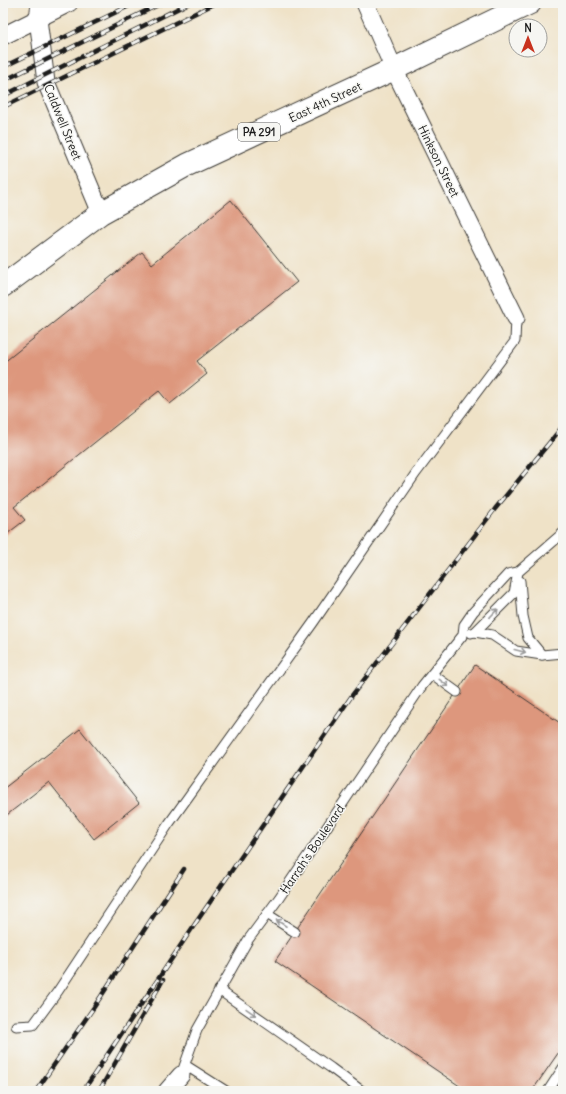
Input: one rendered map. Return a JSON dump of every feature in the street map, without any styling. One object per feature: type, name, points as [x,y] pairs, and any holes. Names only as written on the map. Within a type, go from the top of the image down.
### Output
[{"type":"main road","name":"East 4th Street","points":[[3,286],[101,213],[187,166],[394,69],[530,3]]},
{"type":"street","points":[[3,36],[39,11],[69,3]]},
{"type":"street","name":"Hinkson Street","points":[[365,3],[394,69],[516,318]]},
{"type":"street","name":"Caldwell Street","points":[[39,11],[46,82],[101,213]]},
{"type":"street","name":"Harrah's Boulevard","points":[[167,1091],[183,1070]]},
{"type":"street","name":"Harrah's Boulevard","points":[[176,1091],[183,1070]]},
{"type":"lane","points":[[16,1026],[33,1025],[58,991],[168,825],[313,623],[416,473],[515,341],[516,318]]},
{"type":"lane","name":"Harrah's Boulevard","points":[[183,1070],[197,1030],[248,940],[422,686],[463,635],[464,625],[473,612],[508,574],[518,572],[563,533]]},
{"type":"lane","points":[[475,632],[514,593],[518,572]]},
{"type":"lane","points":[[518,572],[523,616],[528,638],[542,655]]},
{"type":"lane","points":[[463,635],[475,632],[492,635],[516,651],[542,655],[563,653]]},
{"type":"lane","points":[[432,674],[457,692]]},
{"type":"lane","points":[[267,914],[295,932]]},
{"type":"lane","points":[[219,990],[362,1091]]},
{"type":"lane","points":[[548,1091],[563,1068]]},
{"type":"lane","points":[[183,1070],[226,1091]]},
{"type":"building","points":[[231,200],[297,282],[197,361],[207,374],[170,404],[159,391],[14,507],[25,520],[3,537],[3,363],[142,252],[152,264]]},
{"type":"building","points":[[475,665],[563,725],[563,1046],[532,1091],[467,1091],[275,961]]},
{"type":"building","points":[[80,729],[139,803],[94,839],[49,782],[3,818],[3,789]]},
{"type":"railway","points":[[3,67],[135,3]]},
{"type":"railway","points":[[3,81],[162,3]]},
{"type":"railway","points":[[3,96],[189,3]]},
{"type":"railway","points":[[3,107],[216,3]]},
{"type":"railway","points":[[83,1091],[197,921],[353,694],[495,509],[563,426]]},
{"type":"railway","points":[[36,1091],[94,1007],[184,869]]},
{"type":"railway","points":[[99,1091],[163,980]]}]
